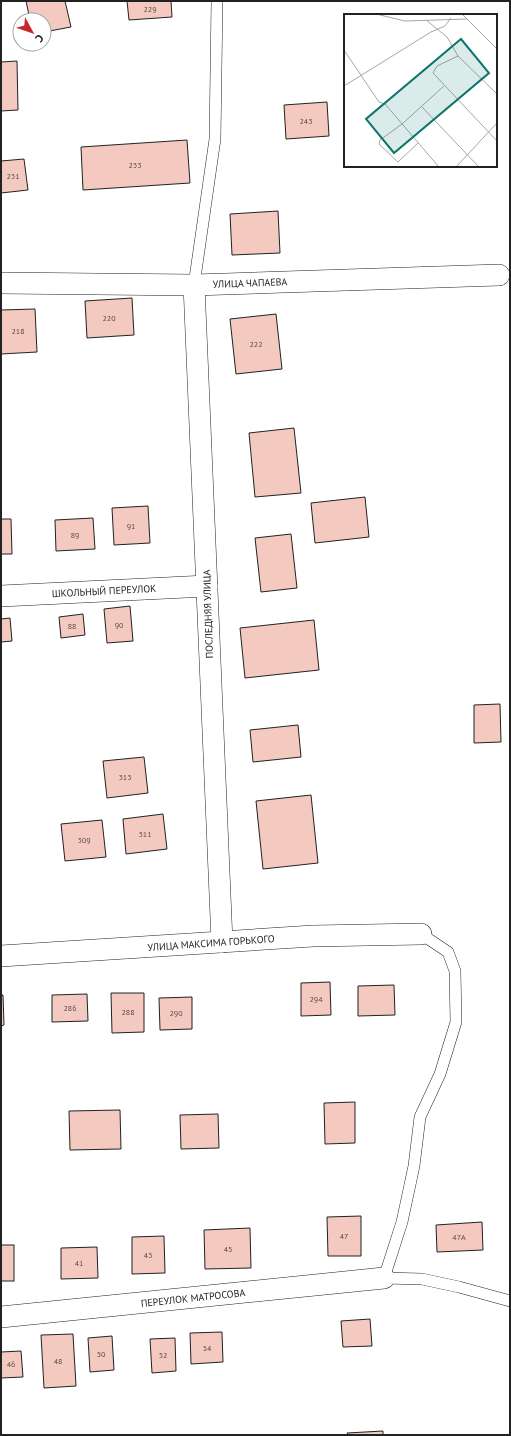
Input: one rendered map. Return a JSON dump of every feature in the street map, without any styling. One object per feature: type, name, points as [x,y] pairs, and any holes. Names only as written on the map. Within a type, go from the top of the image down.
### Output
[{"type":"street","name":"УЛИЦА ЧАПАЕВА","points":[[1,283],[194,285],[504,273]]},
{"type":"street","name":"ПОСЛЕДНЯЯ УЛИЦА","points":[[194,285],[222,942]]},
{"type":"street","name":"ШКОЛЬНЫЙ ПЕРЕУЛОК","points":[[1,596],[207,586]]},
{"type":"street","name":"УЛИЦА МАКСИМА ГОРЬКОГО","points":[[1,956],[313,936],[421,934]]},
{"type":"street","name":"ПЕРЕУЛОК МАТРОСОВА","points":[[1,1317],[384,1278]]},
{"type":"lane","points":[[194,285],[215,139],[217,1]]},
{"type":"lane","points":[[421,934],[448,952],[455,971],[456,1022],[440,1074],[420,1117],[414,1166],[402,1222],[384,1278],[422,1279],[459,1287],[510,1301]]},
{"type":"building","points":[[26,1],[65,1],[71,27],[52,31],[52,12],[28,12]]},
{"type":"building","points":[[127,1],[171,1],[172,17],[129,20]]},
{"type":"building","points":[[17,61],[18,110],[1,111],[1,62]]},
{"type":"building","points":[[327,102],[329,136],[286,139],[284,105]]},
{"type":"building","points":[[187,140],[190,183],[83,190],[81,147]]},
{"type":"building","points":[[24,159],[28,190],[1,193],[1,161]]},
{"type":"building","points":[[278,211],[280,253],[232,255],[230,214]]},
{"type":"building","points":[[132,298],[134,335],[87,338],[85,301]]},
{"type":"building","points":[[35,309],[37,352],[1,354],[1,310]]},
{"type":"building","points":[[276,314],[282,369],[236,374],[230,319]]},
{"type":"building","points":[[294,428],[301,493],[255,497],[249,433]]},
{"type":"building","points":[[365,497],[369,537],[315,543],[311,503]]},
{"type":"building","points":[[148,506],[150,543],[114,545],[112,508]]},
{"type":"building","points":[[93,518],[95,549],[56,551],[55,520]]},
{"type":"building","points":[[1,519],[11,519],[12,554],[1,554]]},
{"type":"building","points":[[291,534],[297,588],[261,592],[255,538]]},
{"type":"building","points":[[130,606],[133,641],[107,643],[104,609]]},
{"type":"building","points":[[83,614],[85,635],[61,638],[59,617]]},
{"type":"building","points":[[10,618],[12,641],[1,642],[1,619]]},
{"type":"building","points":[[314,620],[319,670],[245,678],[240,628]]},
{"type":"building","points":[[500,704],[501,742],[474,743],[474,705]]},
{"type":"building","points":[[298,725],[301,757],[253,762],[250,730]]},
{"type":"building","points":[[144,757],[148,793],[107,798],[103,761]]},
{"type":"building","points":[[311,795],[318,863],[263,869],[256,801]]},
{"type":"building","points":[[163,814],[167,849],[126,854],[123,819]]},
{"type":"building","points":[[102,820],[106,857],[65,861],[61,824]]},
{"type":"building","points":[[330,982],[331,1015],[301,1016],[301,983]]},
{"type":"building","points":[[394,985],[395,1015],[358,1016],[358,986]]},
{"type":"building","points":[[111,993],[144,993],[144,1032],[112,1033]]},
{"type":"building","points":[[87,994],[88,1021],[52,1022],[52,995]]},
{"type":"building","points":[[1,995],[3,995],[4,1025],[1,1026]]},
{"type":"building","points":[[192,997],[192,1029],[160,1030],[159,998]]},
{"type":"building","points":[[355,1102],[355,1143],[325,1144],[324,1103]]},
{"type":"building","points":[[120,1110],[121,1149],[70,1150],[69,1111]]},
{"type":"building","points":[[218,1114],[219,1148],[181,1149],[180,1115]]},
{"type":"building","points":[[361,1216],[361,1256],[328,1256],[327,1217]]},
{"type":"building","points":[[482,1222],[483,1250],[437,1252],[436,1225]]},
{"type":"building","points":[[250,1228],[251,1268],[205,1269],[204,1230]]},
{"type":"building","points":[[164,1236],[165,1273],[132,1274],[132,1237]]},
{"type":"building","points":[[1,1245],[14,1245],[14,1281],[1,1281]]},
{"type":"building","points":[[97,1247],[98,1278],[61,1279],[61,1248]]},
{"type":"building","points":[[370,1319],[372,1346],[343,1347],[341,1321]]},
{"type":"building","points":[[222,1332],[223,1362],[191,1364],[190,1333]]},
{"type":"building","points":[[73,1334],[76,1386],[44,1388],[41,1335]]},
{"type":"building","points":[[112,1336],[114,1370],[90,1372],[88,1338]]},
{"type":"building","points":[[175,1338],[176,1371],[152,1373],[150,1339]]},
{"type":"building","points":[[21,1351],[23,1377],[1,1378],[1,1352]]},
{"type":"building","points":[[383,1431],[383,1435],[348,1435],[347,1433]]}]
